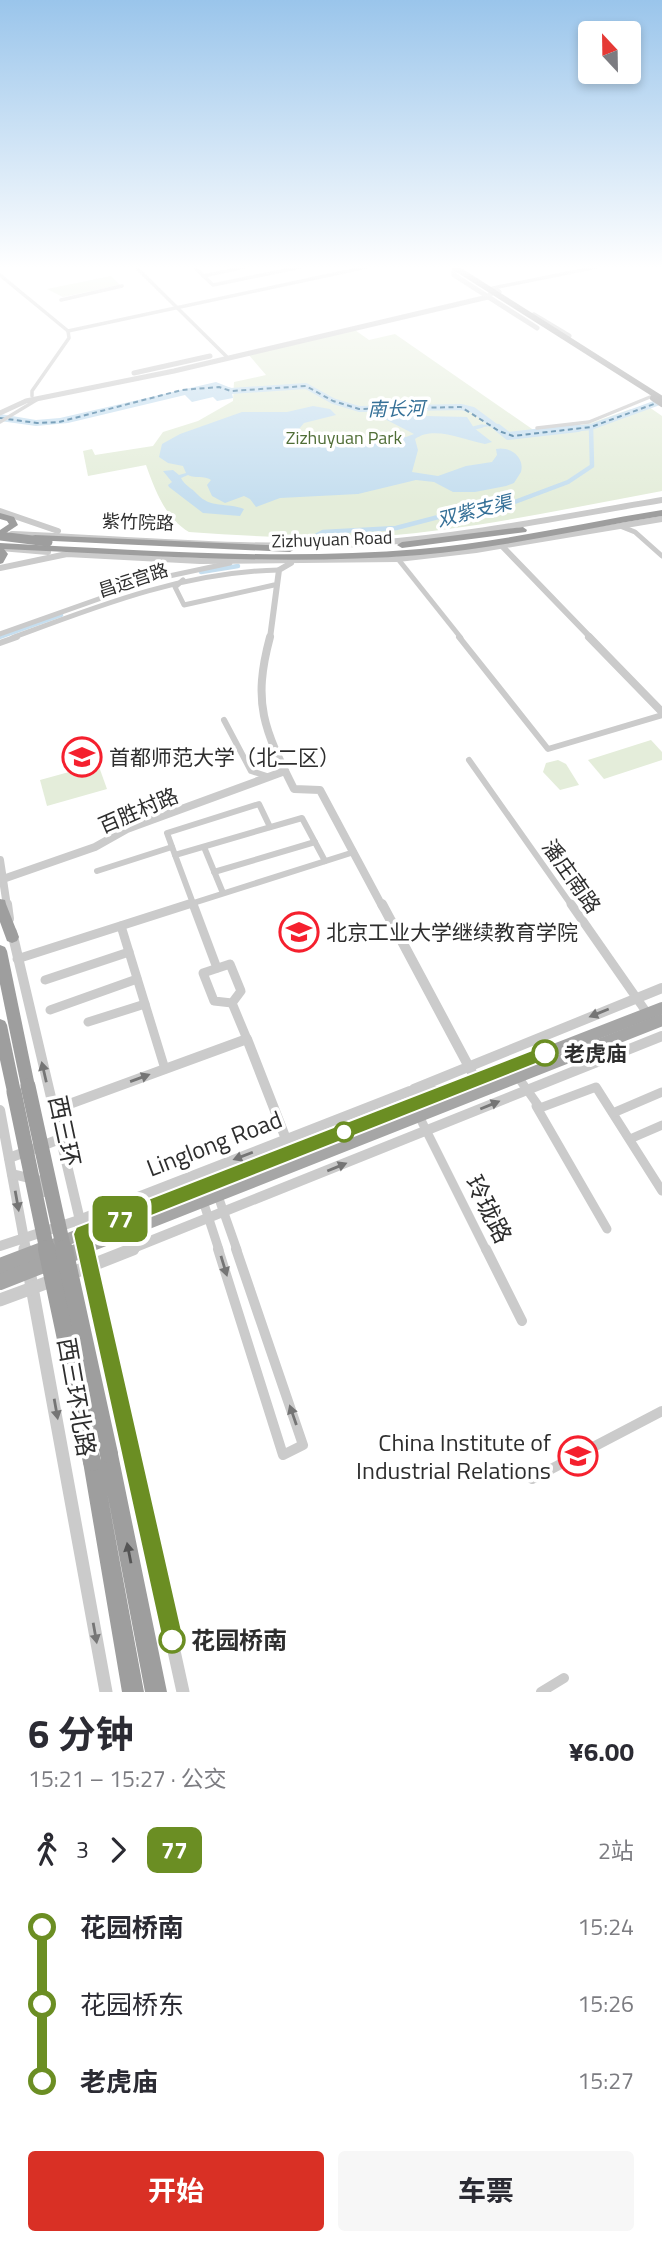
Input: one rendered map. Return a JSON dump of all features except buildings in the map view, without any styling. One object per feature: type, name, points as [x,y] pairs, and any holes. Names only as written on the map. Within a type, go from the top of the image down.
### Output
[{"type":"highway","name":"Zizhuyuan Road","points":[[0,548],[157,554],[421,552],[504,540],[662,510]]},
{"type":"highway","points":[[0,514],[10,519],[14,525],[0,536]]},
{"type":"highway","points":[[504,540],[533,521]]},
{"type":"highway","points":[[0,536],[48,543],[336,553]]},
{"type":"highway","name":"Zizhuyuan Road","points":[[0,536],[336,553],[504,540]]},
{"type":"highway","points":[[112,536],[159,543]]},
{"type":"highway","points":[[504,540],[556,536]]},
{"type":"highway","points":[[0,548],[4,554],[0,561]]},
{"type":"highway","points":[[421,552],[476,550]]},
{"type":"highway","points":[[101,556],[157,554]]},
{"type":"highway","points":[[0,904],[12,937]]},
{"type":"highway","name":"西三环","points":[[0,951],[21,1089],[101,1458],[156,1692]]},
{"type":"highway","name":"西三环","points":[[0,1025],[21,1089]]},
{"type":"highway","name":"西三环","points":[[101,1458],[133,1692]]},
{"type":"main road","points":[[574,346],[658,397]]},
{"type":"main road","points":[[581,346],[658,397]]},
{"type":"main road","points":[[0,1282],[28,1263],[58,1251],[82,1234],[662,1007]]},
{"type":"main road","points":[[82,1234],[218,1196],[662,1020]]},
{"type":"main road","points":[[0,1266],[28,1263]]},
{"type":"street","points":[[32,397],[32,391],[63,346]]},
{"type":"street","points":[[216,346],[225,355]]},
{"type":"street","points":[[0,409],[263,346]]},
{"type":"street","points":[[0,409],[32,397],[225,355]]},
{"type":"street","points":[[537,428],[589,422],[658,397]]},
{"type":"street","points":[[0,422],[41,398]]},
{"type":"street","points":[[533,521],[640,505],[662,498]]},
{"type":"street","points":[[0,514],[73,535]]},
{"type":"street","points":[[556,536],[662,519]]},
{"type":"street","name":"紫竹院路","points":[[0,536],[112,536],[275,544],[373,543],[533,521]]},
{"type":"street","points":[[619,526],[635,532],[662,555]]},
{"type":"street","points":[[0,548],[200,561],[292,562],[398,559],[476,550],[504,540],[662,713],[548,749],[398,559]]},
{"type":"street","points":[[0,568],[67,554]]},
{"type":"street","name":"昌运宫路","points":[[186,578],[200,561]]},
{"type":"street","points":[[0,634],[155,579],[235,561]]},
{"type":"street","points":[[292,562],[279,570],[275,585],[272,631],[266,640],[260,699],[285,771],[294,789],[320,790],[476,1080]]},
{"type":"street","name":"昌运宫路","points":[[0,643],[124,596],[186,578],[244,568],[279,570]]},
{"type":"street","points":[[186,578],[175,587],[184,605],[275,585]]},
{"type":"street","points":[[224,720],[251,771],[270,777]]},
{"type":"street","name":"潘庄南路","points":[[469,760],[647,1013]]},
{"type":"street","name":"百胜村路","points":[[3,878],[95,847],[127,829],[285,771]]},
{"type":"street","points":[[218,968],[167,833],[259,804],[270,827]]},
{"type":"street","points":[[97,871],[173,851],[204,846],[302,818],[325,861]]},
{"type":"street","points":[[214,872],[315,842]]},
{"type":"street","points":[[204,846],[223,893]]},
{"type":"street","points":[[18,959],[354,852]]},
{"type":"street","name":"西三环北路","points":[[0,860],[12,937],[90,1268],[183,1692]]},
{"type":"street","points":[[121,926],[165,1069]]},
{"type":"street","points":[[45,980],[129,952]]},
{"type":"street","points":[[230,964],[241,991],[232,1003],[214,1000],[203,973],[230,964]]},
{"type":"street","points":[[50,1010],[137,979]]},
{"type":"street","points":[[410,1091],[662,988]]},
{"type":"street","points":[[232,1003],[286,1139]]},
{"type":"street","points":[[88,1023],[145,1004]]},
{"type":"street","points":[[0,1300],[64,1280],[662,1036]]},
{"type":"street","points":[[53,1110],[247,1039]]},
{"type":"street","points":[[518,1077],[607,1229]]},
{"type":"street","points":[[536,1105],[540,1108],[592,1087],[600,1091],[630,1139],[659,1178],[662,1191]]},
{"type":"street","name":"Linglong Road","points":[[0,1246],[52,1228],[82,1234],[286,1139],[410,1091],[446,1091]]},
{"type":"street","points":[[613,1113],[662,1092]]},
{"type":"street","name":"西三环北路","points":[[0,1110],[3,1138],[49,1367],[106,1692]]},
{"type":"street","name":"玲珑路","points":[[419,1116],[522,1321]]},
{"type":"street","points":[[630,1139],[662,1125]]},
{"type":"street","points":[[9,1158],[60,1139]]},
{"type":"street","points":[[12,1174],[42,1181],[73,1318],[102,1325]]},
{"type":"street","points":[[203,1201],[283,1455],[303,1445],[218,1196]]},
{"type":"street","points":[[49,1367],[106,1343]]},
{"type":"street","points":[[532,1479],[662,1411]]},
{"type":"street","points":[[541,1692],[565,1678]]},
{"type":"green space","name":"Zizhuyuan Park","points":[[284,346],[412,346],[535,431],[588,424],[631,409],[636,412],[649,407],[662,416],[662,491],[417,533],[334,538],[285,537],[189,532],[167,511],[146,465],[88,476],[83,451],[92,449],[95,455],[153,446],[163,432],[198,421],[233,401],[234,382],[266,375],[248,354]]},
{"type":"green space","points":[[651,740],[662,752],[662,760],[604,779],[588,760]]},
{"type":"green space","points":[[558,760],[566,764],[579,785],[560,790],[543,772],[546,763]]},
{"type":"green space","points":[[98,764],[107,789],[47,806],[40,780]]},
{"type":"water","points":[[216,382],[231,388],[233,398],[217,401],[213,397],[192,402],[185,395],[68,423],[36,426],[0,421],[0,414],[36,420],[60,418]]},
{"type":"water","points":[[313,406],[330,409],[336,415],[304,423],[299,429],[301,439],[330,447],[361,438],[406,437],[414,434],[381,417],[384,415],[467,417],[474,428],[492,442],[485,444],[440,433],[422,435],[415,439],[418,450],[412,472],[438,476],[466,466],[492,462],[497,455],[496,449],[501,448],[515,453],[521,461],[521,472],[514,483],[475,492],[453,492],[434,482],[416,480],[358,494],[280,498],[256,507],[244,496],[225,503],[212,496],[207,485],[211,480],[188,475],[181,478],[208,502],[244,509],[240,516],[203,513],[169,487],[172,482],[163,471],[173,470],[179,475],[186,473],[183,466],[168,463],[159,457],[162,444],[180,434],[242,412],[287,412]]},
{"type":"waterway","name":"南长河","points":[[218,388],[231,391],[306,386],[333,401],[359,409],[461,407],[473,410],[500,430]]},
{"type":"waterway","name":"南长河","points":[[562,430],[591,427],[662,401]]},
{"type":"waterway","name":"南长河","points":[[482,426],[493,425]]},
{"type":"waterway","points":[[474,428],[482,426]]},
{"type":"waterway","name":"南长河","points":[[498,428],[508,436],[578,428]]},
{"type":"waterway","name":"双紫支渠","points":[[312,538],[323,532],[396,528],[473,508],[512,503],[568,482],[592,466],[591,428]]},
{"type":"waterway","name":"双紫支渠","points":[[201,572],[238,566]]},
{"type":"waterway","name":"双紫支渠","points":[[0,637],[61,615]]},
{"type":"ferry route","points":[[0,418],[37,423],[59,422],[182,390],[219,387],[231,391],[306,386],[333,401],[359,409],[461,407],[499,431],[513,436],[591,427],[654,404]]},
{"type":"bus line","name":"77","points":[[172,1640],[82,1234],[545,1053]]},
{"type":"place","name":"首都师范大学（北二区）","points":[[82,757]]},
{"type":"place","name":"北京工业大学继续教育学院","points":[[299,932]]},
{"type":"place","name":"老虎庙","points":[[545,1053]]},
{"type":"place","name":"China Institute of Industrial Relations","points":[[578,1456]]},
{"type":"place","name":"花园桥南","points":[[172,1640]]}]
